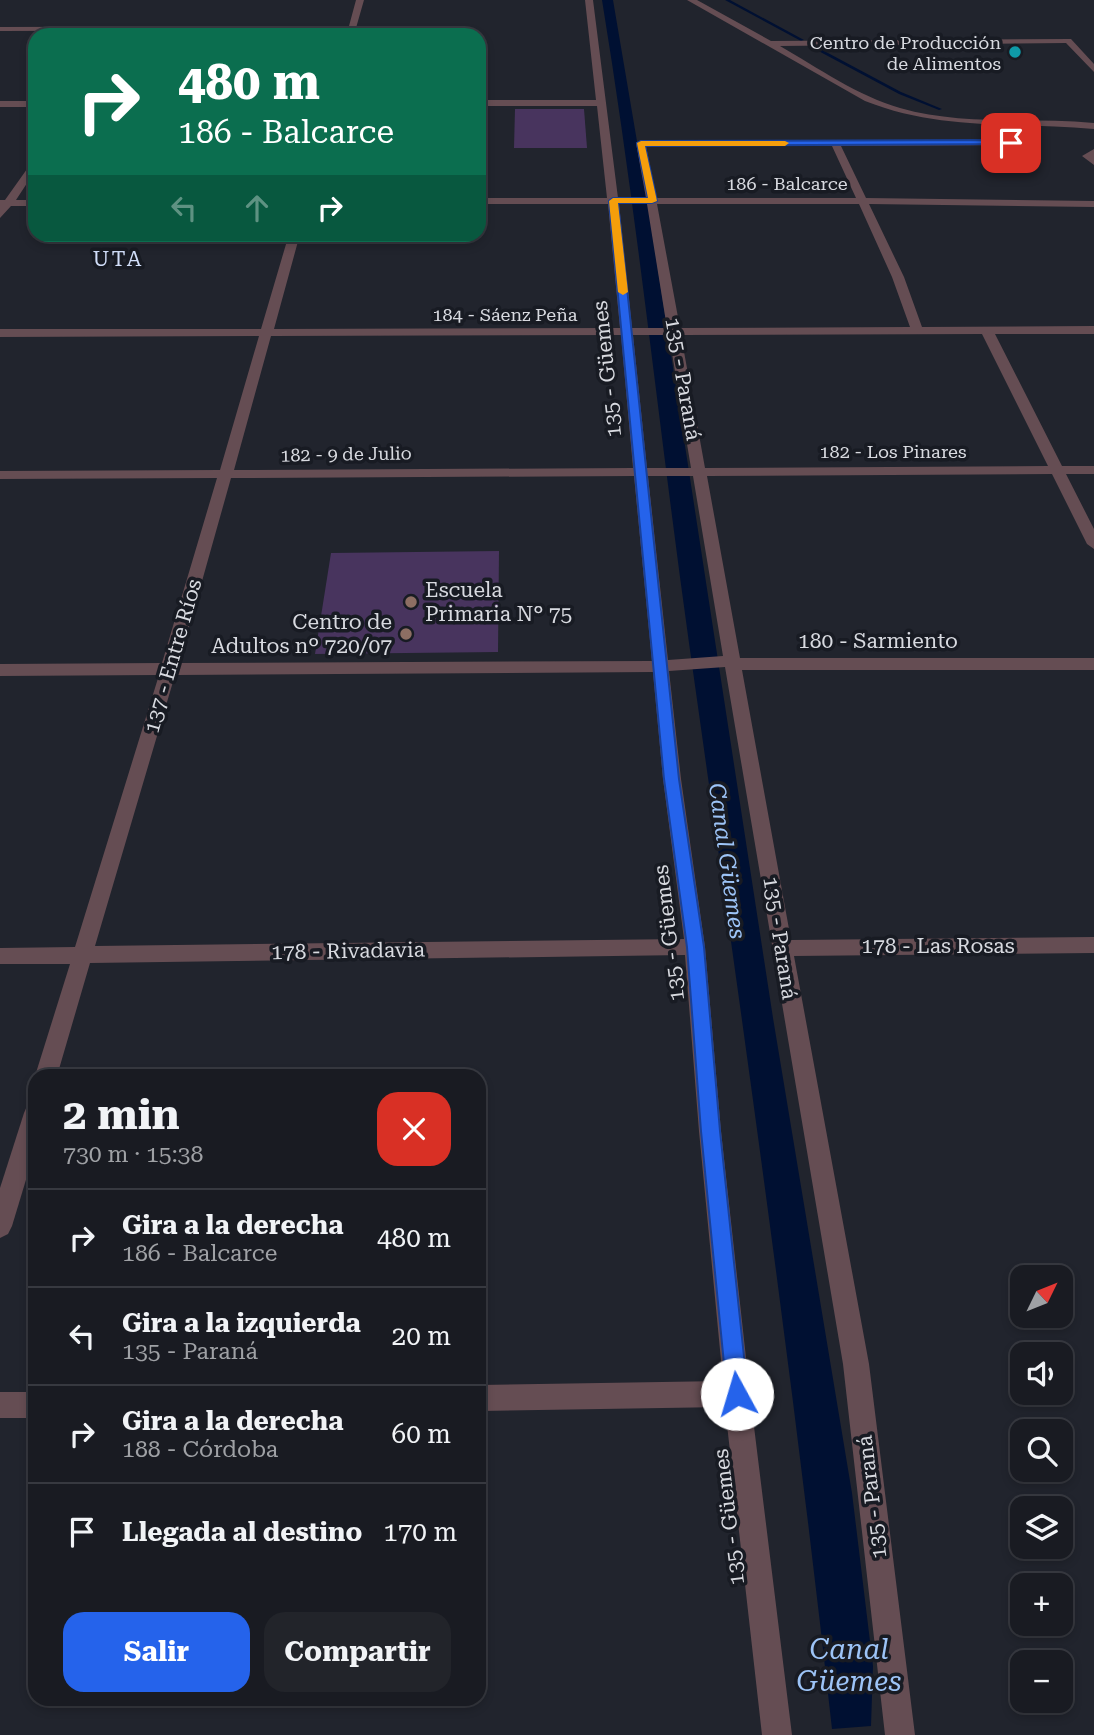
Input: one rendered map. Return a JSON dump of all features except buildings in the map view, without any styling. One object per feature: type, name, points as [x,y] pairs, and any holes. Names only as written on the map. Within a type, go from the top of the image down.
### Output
[{"type":"street","points":[[352,28],[360,0]]},
{"type":"street","name":"135 - Güemes","points":[[589,0],[634,331],[646,470],[671,665],[672,779],[695,947],[710,1131],[737,1394],[777,1735]]},
{"type":"street","points":[[691,0],[868,99],[908,115],[956,122],[1094,126]]},
{"type":"street","points":[[0,29],[28,30]]},
{"type":"street","points":[[768,44],[1068,41],[1094,69]]},
{"type":"street","points":[[486,103],[601,103]]},
{"type":"street","points":[[0,104],[28,104]]},
{"type":"street","name":"135 - Paraná","points":[[835,143],[641,143],[669,330],[856,1364],[900,1735]]},
{"type":"street","points":[[918,331],[898,277],[835,143],[1011,143]]},
{"type":"street","points":[[1094,152],[1087,156],[1094,162]]},
{"type":"street","points":[[0,215],[4,203],[28,173]]},
{"type":"street","name":"186 - Balcarce","points":[[486,201],[863,201],[1092,207]]},
{"type":"street","points":[[4,203],[28,202]]},
{"type":"street","name":"137 - Entre Ríos","points":[[48,1069],[169,668],[293,242]]},
{"type":"street","name":"184 - Sáenz Peña","points":[[0,333],[1094,330]]},
{"type":"street","points":[[986,331],[1094,544]]},
{"type":"street","name":"182 - Los Pinares","points":[[696,471],[1094,470]]},
{"type":"street","name":"182 - 9 de Julio","points":[[0,475],[696,471]]},
{"type":"street","name":"180 - Sarmiento","points":[[0,670],[729,663],[1094,664]]},
{"type":"street","name":"178 - Las Rosas","points":[[781,948],[1094,945]]},
{"type":"street","name":"178 - Rivadavia","points":[[0,956],[695,947]]},
{"type":"street","points":[[0,1226],[28,1136]]},
{"type":"street","points":[[486,1398],[737,1394]]},
{"type":"street","points":[[0,1405],[28,1405]]},
{"type":"water","name":"Canal Güemes","points":[[602,0],[613,0],[650,218],[773,1018],[852,1493],[873,1666],[871,1726],[832,1729],[765,1186]]},
{"type":"waterway","points":[[727,0],[802,40]]},
{"type":"waterway","points":[[812,46],[900,93],[940,109]]},
{"type":"slow traffic","points":[[623,292],[613,201],[652,201],[641,143],[785,143]]},
{"type":"place","name":"Centro de Producción de Alimentos","points":[[1015,52]]},
{"type":"place","name":"Escuela Primaria N° 75","points":[[411,602]]},
{"type":"place","name":"Centro de Adultos nº 720/07","points":[[406,634]]},
{"type":"district","name":"UTA","points":[[118,259]]},
{"type":"route","points":[[737,1394],[710,1131],[695,947],[672,779],[613,201],[652,201],[641,143],[1011,143]]}]
